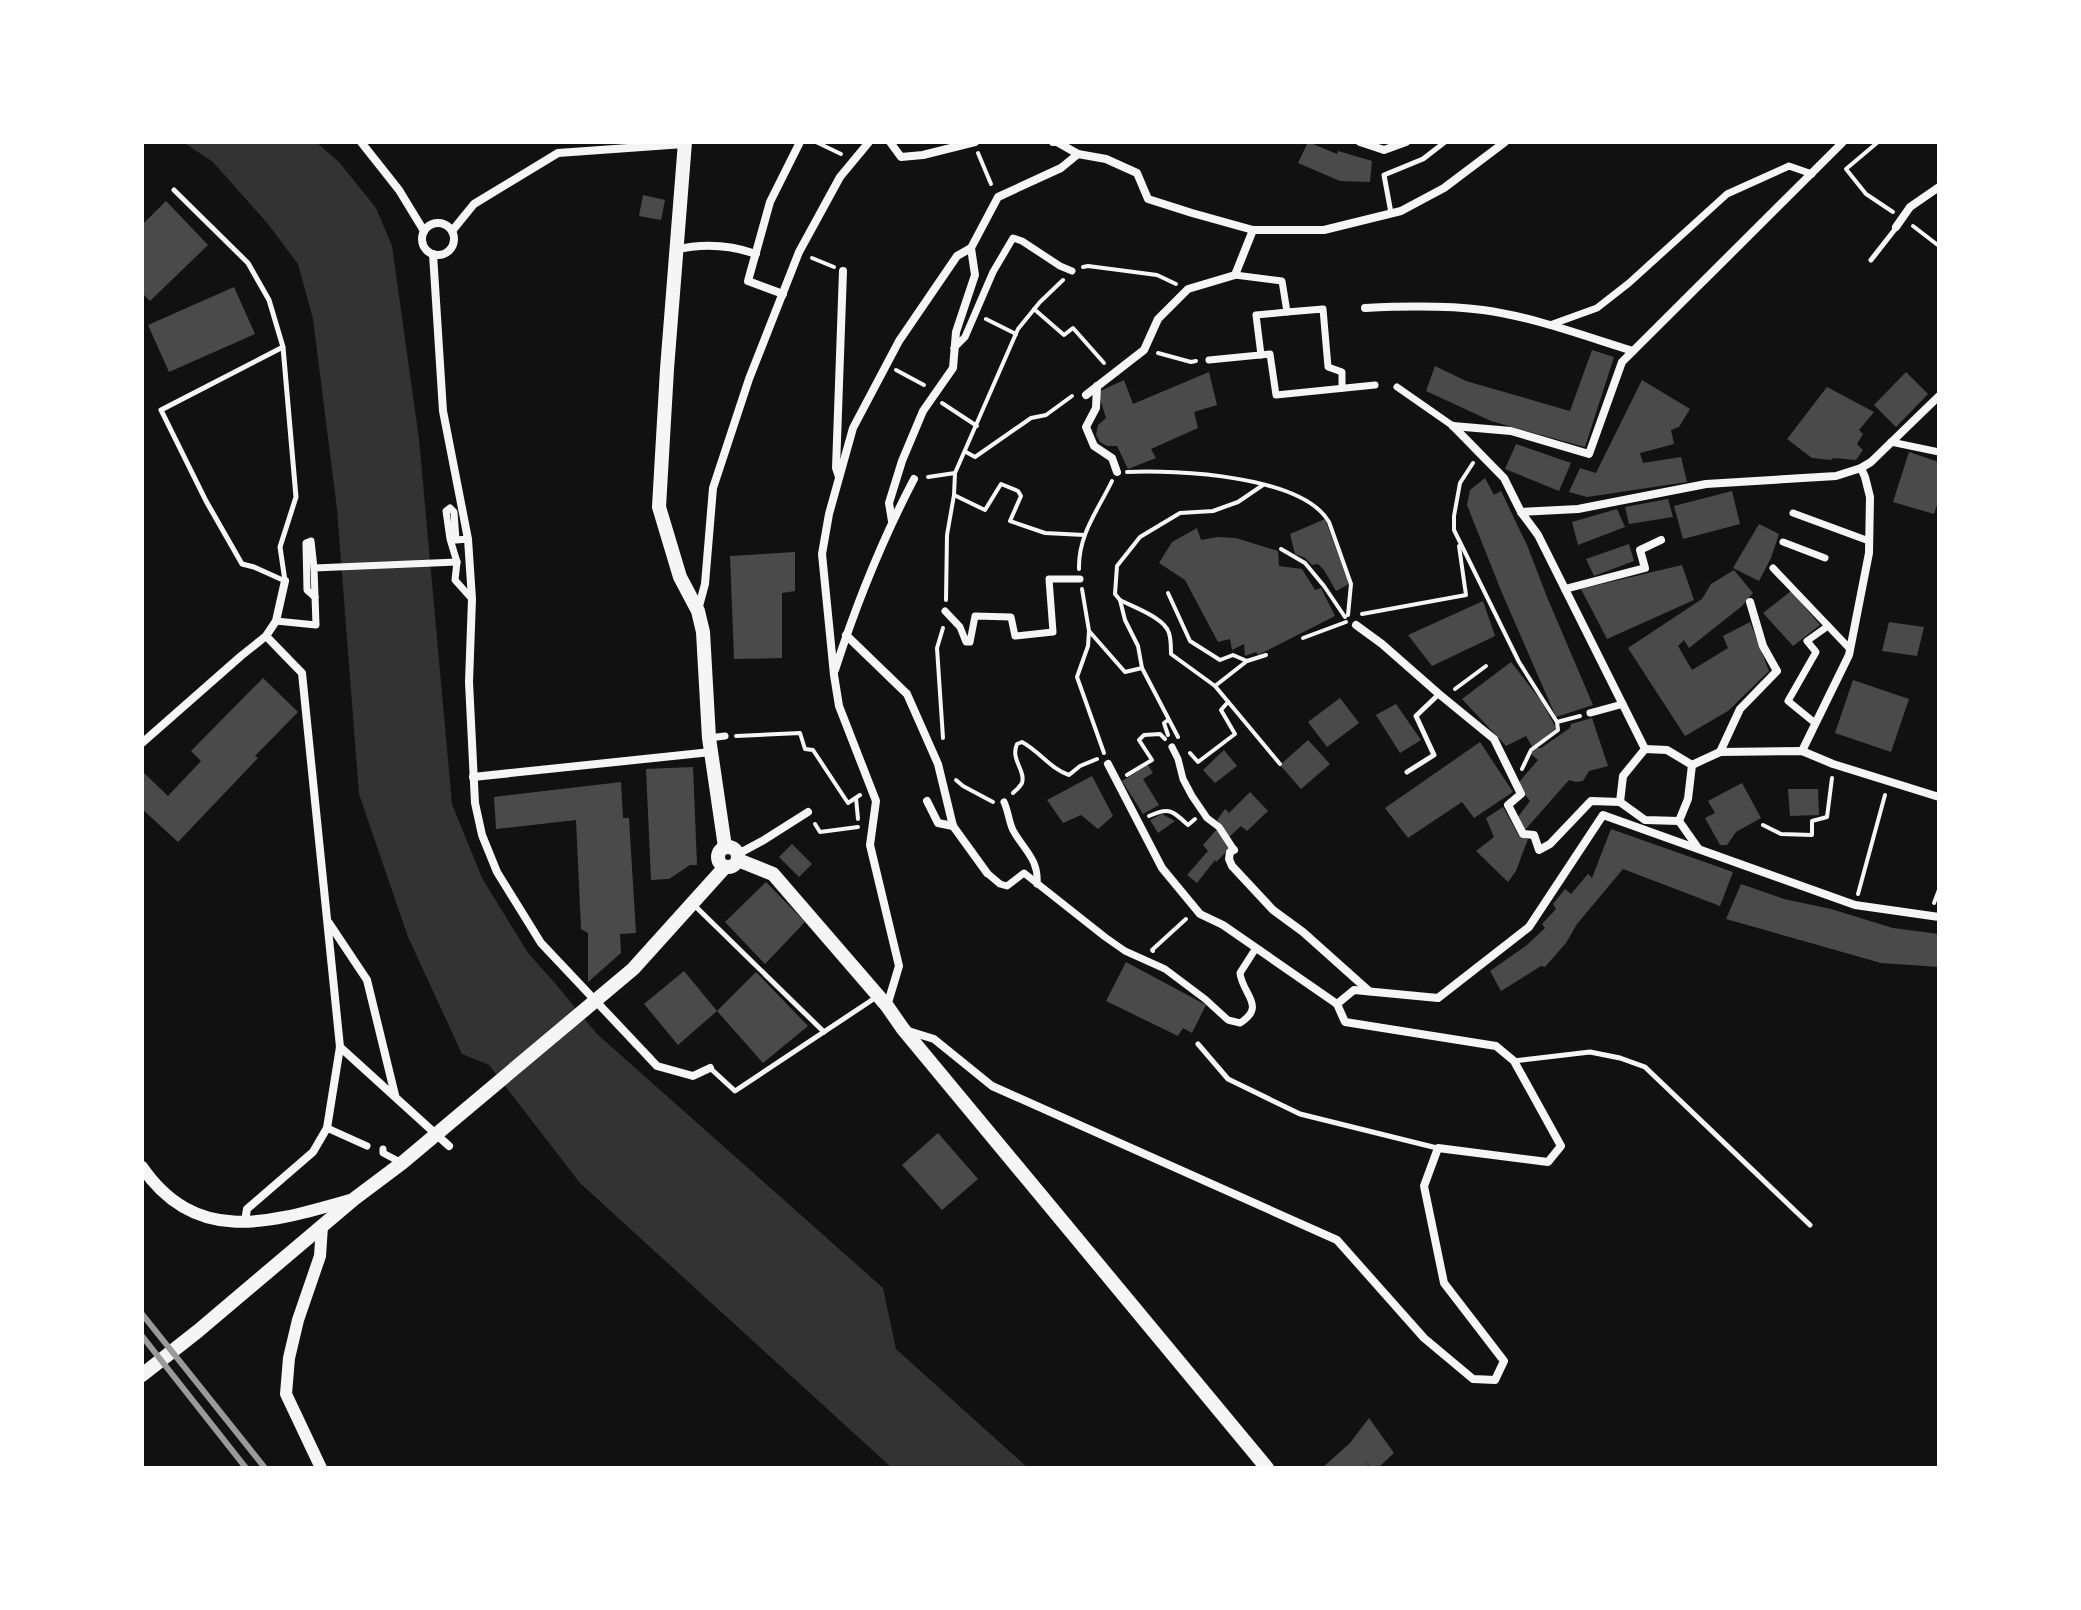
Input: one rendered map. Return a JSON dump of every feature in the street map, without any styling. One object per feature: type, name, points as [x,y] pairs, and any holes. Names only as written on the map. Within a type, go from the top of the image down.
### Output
[{"type":"main road","points":[[142,1375],[354,1199],[406,1160],[633,969],[731,857],[710,745],[703,632],[698,611],[680,577],[659,507],[684,143]]},
{"type":"main road","points":[[731,857],[773,874],[883,1001],[1267,1468]]},
{"type":"street","points":[[361,142],[399,190],[424,231]]},
{"type":"street","points":[[783,294],[748,281],[770,202],[800,142]]},
{"type":"street","points":[[698,611],[705,584],[713,488],[749,379],[799,252],[840,177],[869,142]]},
{"type":"street","points":[[890,142],[901,157],[923,155],[975,142]]},
{"type":"street","points":[[1053,142],[1078,154],[1106,159],[1137,173],[1148,199],[1253,230],[1324,230],[1401,211],[1444,188],[1505,142]]},
{"type":"street","points":[[1360,142],[1384,146],[1406,142]]},
{"type":"street","points":[[1453,426],[1511,431],[1589,454],[1622,362],[1843,142]]},
{"type":"street","points":[[452,231],[474,204],[558,153],[684,143]]},
{"type":"street","points":[[883,1001],[899,966],[870,845],[876,801],[839,706],[822,554],[839,477],[853,428],[899,341],[957,256],[971,248],[998,197],[1061,168],[1078,154]]},
{"type":"street","points":[[1550,325],[1597,308],[1727,194],[1789,166],[1812,174]]},
{"type":"street","points":[[1896,227],[1910,207],[1939,187]]},
{"type":"street","points":[[436,223],[445,224],[452,231],[454,240],[444,254],[433,254],[422,243],[424,231],[436,223]]},
{"type":"street","points":[[1235,275],[1253,230]]},
{"type":"street","points":[[954,348],[965,337],[993,272],[1013,238],[1072,271]]},
{"type":"street","points":[[675,250],[704,245],[736,248],[756,254]]},
{"type":"street","points":[[892,521],[889,503],[902,461],[923,411],[953,368],[956,332],[975,275],[971,248]]},
{"type":"street","points":[[433,254],[443,411],[468,539],[472,599],[469,682],[473,777],[482,835],[497,872],[541,943],[657,1066],[693,1076],[710,1068]]},
{"type":"street","points":[[839,477],[836,468],[843,271]]},
{"type":"street","points":[[1086,395],[1144,350],[1158,319],[1188,289],[1235,275],[1282,281],[1287,312]]},
{"type":"street","points":[[1365,308],[1411,306],[1485,311],[1550,325],[1633,351]]},
{"type":"street","points":[[1261,355],[1256,315],[1323,309],[1328,367],[1342,372],[1342,388]]},
{"type":"street","points":[[1209,360],[1270,354],[1276,395],[1375,385]]},
{"type":"street","points":[[1097,386],[1096,408],[1086,427],[1094,446],[1112,458],[1117,472]]},
{"type":"street","points":[[1397,387],[1453,426],[1504,478],[1521,512],[1538,535],[1645,749]]},
{"type":"street","points":[[1521,512],[1578,509],[1706,484],[1836,476],[1871,462],[1939,396]]},
{"type":"street","points":[[1891,442],[1939,452]]},
{"type":"street","points":[[1802,751],[1850,649],[1869,553],[1870,497],[1861,468]]},
{"type":"street","points":[[834,675],[846,635],[892,521],[914,479]]},
{"type":"street","points":[[468,539],[456,540],[454,512],[450,508],[446,511],[457,562],[455,580],[472,599]]},
{"type":"street","points":[[1793,513],[1869,541]]},
{"type":"street","points":[[1565,589],[1645,568],[1640,550],[1661,540]]},
{"type":"street","points":[[276,621],[316,625],[316,598],[311,541],[306,543],[307,590],[316,598]]},
{"type":"street","points":[[1783,542],[1825,558]]},
{"type":"street","points":[[314,568],[457,562]]},
{"type":"street","points":[[1773,568],[1850,649]]},
{"type":"street","points":[[945,611],[960,627],[966,642],[970,642],[975,616],[1011,617],[1015,636],[1053,632],[1049,579],[1080,579]]},
{"type":"street","points":[[142,743],[266,636],[276,621],[285,581]]},
{"type":"street","points":[[1720,752],[1740,709],[1777,671],[1763,646],[1750,602]]},
{"type":"street","points":[[1351,621],[1494,739],[1521,794],[1508,805],[1523,834],[1534,835],[1539,850],[1550,844],[1591,801],[1620,802],[1645,820],[1679,821]]},
{"type":"street","points":[[1815,723],[1788,701],[1816,652],[1807,641],[1828,626]]},
{"type":"street","points":[[846,635],[907,694],[938,765],[953,826],[987,873],[1000,884],[1007,886],[1024,873],[1115,944],[1169,973],[1228,1020],[1240,1023],[1247,1019],[1252,1010],[1253,999],[1241,981],[1240,973],[1256,948]]},
{"type":"street","points":[[245,1221],[247,1209],[313,1152],[327,1128],[340,1047],[302,673],[266,636]]},
{"type":"street","points":[[1590,713],[1623,704]]},
{"type":"street","points":[[473,777],[710,745],[725,736]]},
{"type":"street","points":[[1172,747],[1183,779],[1207,818],[1219,827],[1234,850],[1230,852],[1229,859],[1232,866],[1273,910],[1370,991]]},
{"type":"street","points":[[1645,749],[1667,750],[1692,765]]},
{"type":"street","points":[[1620,802],[1623,776],[1645,749]]},
{"type":"street","points":[[1692,765],[1720,752],[1802,751],[1833,764],[1939,797]]},
{"type":"street","points":[[903,1029],[934,1039],[992,1086],[1337,1240],[1424,1338],[1473,1379],[1495,1380],[1504,1361],[1444,1283],[1424,1186],[1438,1148],[1548,1162],[1561,1146],[1514,1061],[1496,1046],[1345,1022],[1337,1004],[1223,925],[1200,914],[1162,868],[1108,764]]},
{"type":"street","points":[[1679,821],[1688,799],[1692,765]]},
{"type":"street","points":[[927,801],[938,823],[953,826]]},
{"type":"street","points":[[1004,802],[1012,830],[1033,857],[1037,884]]},
{"type":"street","points":[[731,857],[808,812]]},
{"type":"street","points":[[1337,1004],[1354,990],[1438,998],[1529,927],[1603,815],[1855,905],[1939,917]]},
{"type":"street","points":[[1679,821],[1698,848]]},
{"type":"street","points":[[328,921],[367,980],[395,1095]]},
{"type":"street","points":[[340,1047],[449,1146]]},
{"type":"street","points":[[327,1128],[367,1146]]},
{"type":"street","points":[[383,1149],[383,1153],[406,1160]]},
{"type":"street","points":[[142,1167],[153,1184],[182,1208],[213,1220],[283,1219],[354,1199]]},
{"type":"street","points":[[321,1468],[286,1394],[289,1358],[298,1320],[320,1256],[322,1226]]},
{"type":"lane","points":[[1391,213],[1384,175],[1423,159],[1445,142]]},
{"type":"lane","points":[[174,190],[248,263],[269,300],[283,347],[296,497],[280,547],[285,581]]},
{"type":"lane","points":[[1871,260],[1896,227]]},
{"type":"lane","points":[[283,347],[161,410],[206,501],[242,564],[285,581]]},
{"type":"lane","points":[[1407,772],[1434,755],[1416,716],[1441,696]]},
{"type":"lane","points":[[693,904],[824,1032]]},
{"type":"lane","points":[[710,1068],[735,1091],[824,1032],[883,1001]]},
{"type":"lane","points":[[1198,1044],[1228,1079],[1300,1114],[1438,1148]]},
{"type":"lane","points":[[1514,1061],[1590,1052],[1645,1067],[1810,1225]]},
{"type":"path","points":[[816,142],[854,161]]},
{"type":"path","points":[[987,142],[977,154],[998,197]]},
{"type":"path","points":[[1878,142],[1846,169],[1866,194],[1903,217],[1939,246]]},
{"type":"path","points":[[799,252],[843,271]]},
{"type":"path","points":[[1188,289],[1157,275],[1088,266],[1072,271],[1034,309],[1016,334],[955,473],[947,535],[947,592],[937,648],[943,746],[938,765],[963,786],[994,802],[1004,802],[1022,782],[1015,757],[1017,744],[1022,742],[1032,747],[1061,772],[1069,775],[1080,766],[1105,756],[1077,677],[1088,646],[1089,631],[1079,554],[1084,535],[1117,472],[1161,471],[1265,484],[1305,501],[1325,516],[1351,584],[1351,621]]},
{"type":"path","points":[[1034,309],[1064,335],[1073,328],[1113,374]]},
{"type":"path","points":[[975,313],[1016,334]]},
{"type":"path","points":[[1160,354],[1191,362],[1209,360]]},
{"type":"path","points":[[886,365],[935,394],[977,426]]},
{"type":"path","points":[[966,452],[975,457],[1031,418],[1046,415],[1075,395],[1086,395]]},
{"type":"path","points":[[1480,453],[1460,483],[1454,530],[1519,662],[1557,722],[1558,730],[1531,750],[1523,768],[1512,775]]},
{"type":"path","points":[[914,479],[955,473]]},
{"type":"path","points":[[954,495],[985,510],[1001,484],[1018,491],[1021,496],[1010,521],[1045,533],[1084,535]]},
{"type":"path","points":[[1265,484],[1238,502],[1213,511],[1180,513],[1140,537],[1117,566],[1115,594],[1120,600],[1166,626],[1171,654],[1215,686],[1280,764]]},
{"type":"path","points":[[1303,638],[1351,621],[1466,595],[1458,540]]},
{"type":"path","points":[[1281,549],[1305,563],[1351,621]]},
{"type":"path","points":[[1168,593],[1190,641],[1220,660],[1233,655],[1247,661]]},
{"type":"path","points":[[1120,600],[1125,620],[1138,646],[1142,668],[1182,744],[1198,762],[1235,734],[1221,710],[1228,702]]},
{"type":"path","points":[[1089,631],[1125,672],[1142,668]]},
{"type":"path","points":[[1215,686],[1247,661],[1266,655]]},
{"type":"path","points":[[1441,696],[1486,666]]},
{"type":"path","points":[[1557,722],[1590,713]]},
{"type":"path","points":[[1168,720],[1164,723],[1172,747]]},
{"type":"path","points":[[725,736],[800,733],[805,749],[813,750],[848,803],[856,798],[859,827],[820,832],[808,812]]},
{"type":"path","points":[[1117,781],[1152,760],[1139,740],[1144,735],[1160,734],[1169,748],[1172,747]]},
{"type":"path","points":[[1763,825],[1781,834],[1812,835],[1812,821],[1827,817],[1833,764]]},
{"type":"path","points":[[1855,905],[1889,781]]},
{"type":"path","points":[[1138,822],[1163,810],[1174,812],[1188,825],[1203,812]]},
{"type":"path","points":[[1169,973],[1152,950],[1196,909]]},
{"type":"shaded area","points":[[183,142],[316,142],[339,162],[376,208],[392,246],[419,439],[452,804],[482,878],[528,953],[597,1034],[883,1288],[896,1349],[1028,1468],[892,1468],[580,1183],[489,1065],[462,1054],[408,937],[359,794],[337,509],[313,319],[298,264],[268,224],[213,162]]},
{"type":"building","points":[[1308,142],[1337,154],[1338,151],[1372,161],[1370,182],[1340,181],[1298,163]]},
{"type":"building","points":[[643,195],[665,200],[661,220],[639,216]]},
{"type":"building","points":[[166,201],[208,245],[150,301],[142,293],[142,225]]},
{"type":"building","points":[[234,287],[255,334],[169,372],[148,325]]},
{"type":"building","points":[[1592,350],[1614,357],[1585,447],[1491,421],[1426,391],[1435,366],[1466,381],[1570,411]]},
{"type":"building","points":[[1209,372],[1217,405],[1194,412],[1198,428],[1151,449],[1156,458],[1128,469],[1117,446],[1100,442],[1096,435],[1098,425],[1106,418],[1098,392],[1124,380],[1133,404]]},
{"type":"building","points":[[1906,372],[1928,394],[1896,427],[1874,405]]},
{"type":"building","points":[[1642,380],[1690,409],[1679,427],[1671,430],[1674,444],[1640,453],[1643,463],[1681,457],[1687,482],[1587,497],[1569,492],[1580,468],[1596,473]]},
{"type":"building","points":[[1827,387],[1874,412],[1859,430],[1863,434],[1857,444],[1863,450],[1856,460],[1812,458],[1787,439]]},
{"type":"building","points":[[1516,444],[1571,463],[1559,491],[1505,469]]},
{"type":"building","points":[[1909,452],[1939,462],[1939,499],[1934,514],[1893,502]]},
{"type":"building","points":[[1485,478],[1494,495],[1501,491],[1527,545],[1593,705],[1556,717],[1467,505],[1470,490]]},
{"type":"building","points":[[1732,491],[1740,524],[1683,539],[1674,506]]},
{"type":"building","points":[[1668,499],[1673,517],[1629,524],[1625,507]]},
{"type":"building","points":[[1617,509],[1625,527],[1578,545],[1572,522]]},
{"type":"building","points":[[1325,519],[1349,584],[1336,591],[1318,564],[1312,565],[1295,554],[1290,534]]},
{"type":"building","points":[[1759,524],[1779,534],[1759,581],[1733,568]]},
{"type":"building","points":[[1197,528],[1201,540],[1236,538],[1278,551],[1279,566],[1302,569],[1315,590],[1321,588],[1335,616],[1258,655],[1256,652],[1245,656],[1244,644],[1232,650],[1230,639],[1218,642],[1185,580],[1159,563],[1172,542]]},
{"type":"building","points":[[1629,544],[1634,561],[1594,576],[1586,559]]},
{"type":"building","points":[[795,552],[795,591],[782,593],[782,658],[734,659],[730,556]]},
{"type":"building","points":[[1682,565],[1694,600],[1607,639],[1581,589]]},
{"type":"building","points":[[1734,570],[1753,593],[1742,606],[1689,648],[1684,640],[1678,646],[1692,670],[1728,648],[1723,636],[1750,622],[1769,671],[1728,711],[1685,736],[1628,648],[1702,599],[1711,584]]},
{"type":"building","points":[[1791,591],[1820,625],[1793,646],[1763,613]]},
{"type":"building","points":[[1483,601],[1495,636],[1432,666],[1408,635]]},
{"type":"building","points":[[1889,622],[1924,627],[1917,656],[1882,651]]},
{"type":"building","points":[[1511,662],[1542,702],[1556,728],[1533,748],[1526,736],[1506,746],[1462,699]]},
{"type":"building","points":[[263,678],[298,712],[178,842],[142,809],[142,771],[168,796],[201,761],[191,751]]},
{"type":"building","points":[[1853,680],[1909,699],[1891,752],[1835,733]]},
{"type":"building","points":[[1340,698],[1359,723],[1327,747],[1308,722]]},
{"type":"building","points":[[1396,704],[1421,740],[1400,753],[1376,715]]},
{"type":"building","points":[[1592,718],[1608,766],[1589,771],[1583,781],[1569,780],[1525,830],[1517,818],[1530,801],[1520,789],[1520,781],[1538,760],[1531,754],[1570,728],[1571,724]]},
{"type":"building","points":[[1308,740],[1330,764],[1301,789],[1280,765]]},
{"type":"building","points":[[1480,742],[1513,792],[1474,818],[1462,802],[1408,838],[1385,808]]},
{"type":"building","points":[[1224,750],[1237,766],[1215,783],[1203,770]]},
{"type":"building","points":[[1148,765],[1153,773],[1143,779],[1159,805],[1143,814],[1122,781]]},
{"type":"building","points":[[693,767],[697,865],[690,865],[669,879],[651,880],[646,769]]},
{"type":"building","points":[[1092,776],[1113,816],[1098,829],[1081,815],[1063,823],[1047,800]]},
{"type":"building","points":[[621,782],[623,818],[629,818],[636,933],[620,934],[621,953],[588,982],[588,933],[581,929],[576,820],[496,829],[494,797]]},
{"type":"building","points":[[1742,783],[1761,818],[1736,832],[1727,845],[1720,845],[1705,818],[1715,813],[1708,801]]},
{"type":"building","points":[[1788,789],[1818,789],[1819,815],[1790,816]]},
{"type":"building","points":[[1250,792],[1268,811],[1247,831],[1241,826],[1228,838],[1217,820],[1225,809],[1229,813]]},
{"type":"building","points":[[1503,807],[1519,836],[1528,839],[1516,871],[1508,882],[1476,851],[1494,837],[1486,818]]},
{"type":"building","points":[[1162,814],[1175,821],[1158,833],[1150,820]]},
{"type":"building","points":[[1218,828],[1230,848],[1215,860],[1197,883],[1187,875],[1208,851],[1203,845]]},
{"type":"building","points":[[1611,829],[1733,872],[1720,906],[1623,869],[1545,967],[1541,966],[1501,991],[1490,971],[1545,928],[1542,924],[1556,909],[1553,904],[1565,889],[1571,894],[1588,874],[1592,878]]},
{"type":"building","points":[[792,844],[812,864],[799,877],[779,857]]},
{"type":"building","points":[[766,882],[805,922],[765,964],[725,922]]},
{"type":"building","points":[[1741,884],[1784,899],[1831,909],[1893,928],[1939,934],[1939,967],[1881,963],[1726,919]]},
{"type":"building","points":[[1126,962],[1206,1005],[1192,1033],[1183,1028],[1178,1036],[1106,1001]]},
{"type":"building","points":[[684,971],[717,1011],[678,1045],[644,1004]]},
{"type":"building","points":[[756,972],[808,1026],[763,1063],[717,1011]]},
{"type":"building","points":[[938,1133],[978,1179],[942,1210],[902,1165]]},
{"type":"building","points":[[1369,1418],[1394,1453],[1378,1468],[1371,1468],[1364,1460],[1370,1468],[1322,1468],[1350,1443]]},
{"type":"railway","points":[[142,1314],[265,1468]]},
{"type":"railway","points":[[142,1336],[246,1468]]}]
